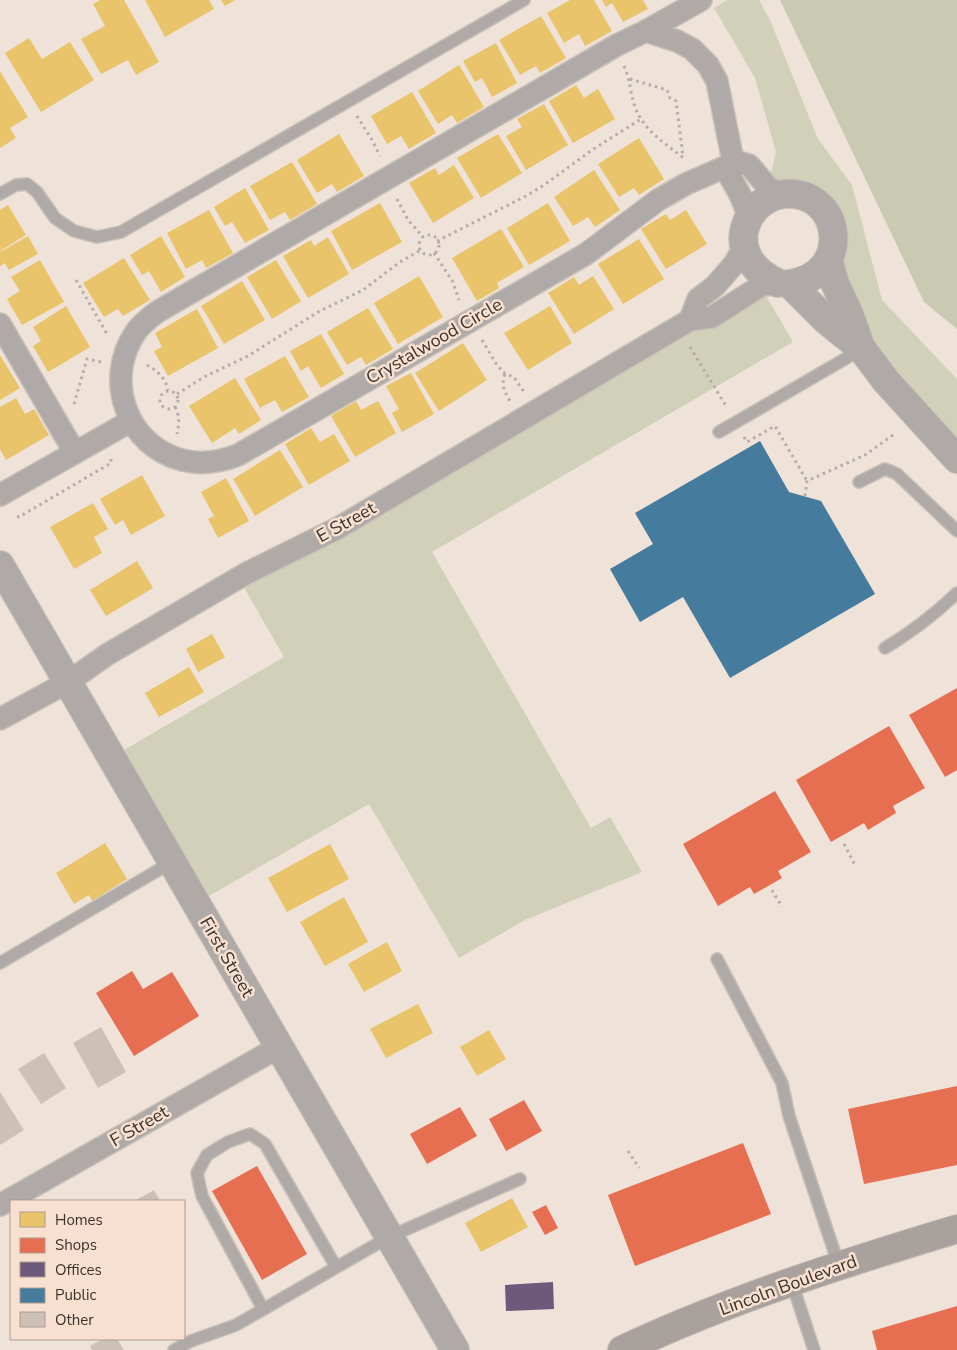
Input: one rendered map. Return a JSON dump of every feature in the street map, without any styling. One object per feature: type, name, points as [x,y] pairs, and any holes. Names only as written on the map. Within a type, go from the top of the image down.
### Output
[{"type":"main road","name":"Lincoln Boulevard","points":[[622,1350],[700,1316],[839,1266],[957,1229]]},
{"type":"street","name":"Crystalwood Circle","points":[[701,0],[646,32],[616,45],[157,312],[136,331],[128,344],[120,373],[121,391],[125,408],[141,435],[152,446],[168,455],[182,460],[197,462],[225,460],[238,455],[586,254],[658,200],[733,161]]},
{"type":"street","points":[[646,32],[677,41],[692,48],[708,64],[717,81],[733,161],[730,178],[747,210],[748,219]]},
{"type":"street","points":[[733,161],[750,165],[766,186],[778,195]]},
{"type":"street","points":[[778,195],[801,195],[816,203],[827,215],[832,226],[833,248],[829,259],[813,277],[802,282],[784,283],[765,277],[747,256],[744,246],[745,228],[748,219],[760,203],[778,195]]},
{"type":"street","points":[[690,320],[698,299],[715,286],[735,263],[744,246]]},
{"type":"street","points":[[829,259],[836,289],[846,308],[862,349]]},
{"type":"street","points":[[784,283],[862,349],[892,388],[957,459]]},
{"type":"street","name":"E Street","points":[[0,719],[68,682],[108,654],[247,573],[338,528],[690,320],[712,317],[762,285],[784,283]]},
{"type":"street","points":[[0,324],[75,453]]},
{"type":"street","points":[[0,495],[131,421]]},
{"type":"street","name":"First Street","points":[[0,565],[455,1350]]},
{"type":"street","name":"F Street","points":[[0,1205],[279,1047]]},
{"type":"lane","points":[[0,194],[16,185],[27,184],[37,192],[55,218],[74,231],[97,237],[121,232],[524,0]]},
{"type":"lane","points":[[719,432],[862,349]]},
{"type":"lane","points":[[859,482],[885,469],[896,474],[957,531]]},
{"type":"lane","points":[[885,648],[935,614],[957,593]]},
{"type":"lane","points":[[0,963],[172,862]]},
{"type":"lane","points":[[716,959],[782,1083],[789,1116],[839,1266]]},
{"type":"lane","points":[[263,1309],[202,1196],[196,1173],[207,1155],[228,1142],[250,1134],[265,1144],[336,1267]]},
{"type":"lane","points":[[174,1350],[190,1341],[236,1325],[389,1237],[520,1179]]},
{"type":"lane","points":[[792,1283],[814,1350]]},
{"type":"path","points":[[631,62],[624,66],[630,79],[634,104],[640,120],[650,132],[688,160]]},
{"type":"path","points":[[630,79],[666,90],[670,98],[676,101],[683,157]]},
{"type":"path","points":[[438,240],[526,196],[592,150],[640,120]]},
{"type":"path","points":[[426,235],[432,235],[438,240],[437,251],[432,254],[425,254],[421,250],[419,244],[421,238],[426,235]]},
{"type":"path","points":[[176,394],[204,377],[256,352],[318,312],[364,290],[400,262],[421,250]]},
{"type":"path","points":[[166,390],[172,390],[176,394],[177,405],[172,409],[166,409],[161,406],[159,400],[161,394],[166,390]]},
{"type":"path","points":[[805,496],[807,481],[865,456],[893,436]]},
{"type":"path","points":[[844,844],[856,864]]},
{"type":"path","points":[[772,890],[782,907]]},
{"type":"path","points":[[628,1151],[639,1168]]},
{"type":"green space","points":[[727,0],[759,0],[770,20],[818,139],[852,185],[882,300],[957,379],[957,445],[845,317],[845,241],[769,181],[776,152],[755,78],[714,8]]},
{"type":"green space","points":[[780,0],[957,0],[957,329],[924,302]]},
{"type":"green space","points":[[755,277],[793,342],[432,552],[591,828],[610,817],[642,872],[525,920],[459,958],[369,804],[202,900],[117,754],[284,657],[241,582],[682,331]]},
{"type":"building: Homes","points":[[100,0],[124,0],[159,62],[136,75],[128,60],[101,74],[81,39],[105,26],[93,4]]},
{"type":"building: Homes","points":[[145,0],[209,0],[214,9],[165,37]]},
{"type":"building: Homes","points":[[221,0],[235,0],[225,6]]},
{"type":"building: Homes","points":[[570,0],[594,0],[612,31],[585,46],[579,34],[564,43],[547,13]]},
{"type":"building: Homes","points":[[602,0],[643,0],[648,9],[623,22],[612,3],[606,7]]},
{"type":"building: Homes","points":[[541,16],[566,58],[540,73],[536,66],[520,75],[499,40]]},
{"type":"building: Homes","points":[[29,38],[42,59],[70,42],[94,80],[41,112],[5,53]]},
{"type":"building: Homes","points":[[496,43],[517,83],[492,97],[482,78],[475,82],[463,61]]},
{"type":"building: Homes","points":[[459,65],[484,107],[457,123],[452,115],[438,124],[418,91]]},
{"type":"building: Homes","points":[[0,71],[28,117],[10,128],[16,138],[0,148]]},
{"type":"building: Homes","points":[[576,85],[584,98],[598,89],[615,119],[573,143],[549,101]]},
{"type":"building: Homes","points":[[412,92],[436,133],[409,149],[401,136],[387,144],[371,116]]},
{"type":"building: Homes","points":[[544,104],[568,145],[526,170],[506,136],[522,127],[517,119]]},
{"type":"building: Homes","points":[[339,134],[364,176],[337,192],[332,184],[317,193],[297,160]]},
{"type":"building: Homes","points":[[498,134],[522,173],[481,198],[457,158]]},
{"type":"building: Homes","points":[[639,138],[664,179],[639,195],[634,188],[619,197],[598,164]]},
{"type":"building: Homes","points":[[292,162],[317,204],[290,220],[285,212],[270,220],[250,186]]},
{"type":"building: Homes","points":[[454,165],[474,198],[433,223],[409,183],[435,168],[439,175]]},
{"type":"building: Homes","points":[[594,170],[620,210],[595,227],[588,217],[573,226],[554,197]]},
{"type":"building: Homes","points":[[245,188],[269,230],[245,243],[232,222],[225,226],[214,207]]},
{"type":"building: Homes","points":[[380,203],[402,242],[352,270],[331,231]]},
{"type":"building: Homes","points":[[548,203],[570,241],[529,265],[507,228]]},
{"type":"building: Homes","points":[[8,205],[26,235],[0,251],[0,210]]},
{"type":"building: Homes","points":[[209,210],[233,253],[206,268],[202,260],[186,269],[167,233]]},
{"type":"building: Homes","points":[[686,210],[707,244],[666,269],[641,229],[666,214],[670,220]]},
{"type":"building: Homes","points":[[501,229],[524,267],[497,283],[499,288],[477,301],[452,258]]},
{"type":"building: Homes","points":[[28,236],[38,254],[9,270],[5,263],[0,266],[0,252]]},
{"type":"building: Homes","points":[[161,236],[185,277],[161,292],[149,271],[142,275],[130,255]]},
{"type":"building: Homes","points":[[328,237],[349,274],[308,298],[283,256],[311,240],[314,246]]},
{"type":"building: Homes","points":[[639,239],[664,279],[623,304],[598,264]]},
{"type":"building: Homes","points":[[124,258],[150,300],[123,316],[118,309],[104,317],[83,283]]},
{"type":"building: Homes","points":[[40,260],[64,302],[22,325],[7,299],[20,291],[11,277]]},
{"type":"building: Homes","points":[[276,260],[301,301],[272,319],[247,277]]},
{"type":"building: Homes","points":[[419,276],[443,317],[398,344],[374,303]]},
{"type":"building: Homes","points":[[593,276],[614,309],[574,334],[548,293],[574,277],[579,285]]},
{"type":"building: Homes","points":[[242,281],[265,320],[224,344],[201,306]]},
{"type":"building: Homes","points":[[66,306],[90,347],[48,372],[33,346],[41,341],[33,327]]},
{"type":"building: Homes","points":[[550,306],[572,343],[528,370],[504,333]]},
{"type":"building: Homes","points":[[368,308],[393,349],[366,365],[361,357],[347,365],[327,332]]},
{"type":"building: Homes","points":[[197,309],[218,348],[168,376],[154,351],[162,347],[155,333]]},
{"type":"building: Homes","points":[[321,334],[344,374],[321,388],[308,366],[301,371],[290,351]]},
{"type":"building: Homes","points":[[463,343],[487,380],[439,411],[415,373]]},
{"type":"building: Homes","points":[[0,355],[20,388],[0,400]]},
{"type":"building: Homes","points":[[285,356],[309,397],[282,412],[275,400],[260,408],[244,379]]},
{"type":"building: Homes","points":[[411,373],[434,414],[402,432],[392,413],[399,409],[386,386]]},
{"type":"building: Homes","points":[[235,378],[261,420],[239,434],[235,428],[212,443],[189,406]]},
{"type":"building: Homes","points":[[16,398],[25,414],[34,409],[49,435],[6,460],[0,449],[0,407]]},
{"type":"building: Homes","points":[[356,401],[361,410],[378,401],[396,433],[355,457],[331,416]]},
{"type":"building: Homes","points":[[311,428],[320,442],[334,434],[350,461],[309,485],[285,444]]},
{"type":"building: Homes","points":[[280,450],[303,487],[255,516],[233,479]]},
{"type":"building: Homes","points":[[142,475],[165,516],[131,535],[123,520],[115,525],[100,499]]},
{"type":"building: Homes","points":[[226,478],[249,521],[218,538],[208,519],[214,516],[201,492]]},
{"type":"building: Homes","points":[[93,503],[108,529],[94,537],[102,553],[74,569],[50,527]]},
{"type":"building: Homes","points":[[137,561],[153,588],[106,616],[90,590]]},
{"type":"building: Homes","points":[[212,634],[225,657],[198,672],[186,649]]},
{"type":"building: Homes","points":[[189,667],[204,692],[159,717],[145,693]]},
{"type":"building: Homes","points":[[105,843],[127,879],[92,901],[89,895],[74,904],[56,873]]},
{"type":"building: Homes","points":[[330,844],[349,879],[287,912],[268,878]]},
{"type":"building: Homes","points":[[344,897],[368,942],[325,966],[300,922]]},
{"type":"building: Homes","points":[[387,942],[402,971],[364,992],[348,964]]},
{"type":"building: Homes","points":[[418,1004],[433,1033],[386,1058],[370,1029]]},
{"type":"building: Homes","points":[[489,1030],[506,1059],[477,1076],[460,1047]]},
{"type":"building: Homes","points":[[512,1198],[528,1227],[481,1252],[465,1223]]},
{"type":"building: Shops","points":[[957,688],[957,770],[945,777],[909,715]]},
{"type":"building: Shops","points":[[889,726],[925,788],[893,806],[896,813],[868,830],[864,823],[831,842],[796,780]]},
{"type":"building: Shops","points":[[775,791],[811,852],[778,871],[782,878],[754,894],[750,887],[718,906],[683,844]]},
{"type":"building: Shops","points":[[132,971],[143,989],[172,972],[199,1016],[134,1056],[96,993]]},
{"type":"building: Shops","points":[[957,1086],[957,1165],[864,1184],[848,1109]]},
{"type":"building: Shops","points":[[524,1100],[542,1131],[506,1151],[489,1119]]},
{"type":"building: Shops","points":[[460,1107],[477,1136],[427,1164],[410,1134]]},
{"type":"building: Shops","points":[[743,1143],[771,1214],[635,1266],[608,1195]]},
{"type":"building: Shops","points":[[257,1166],[307,1254],[262,1280],[212,1191]]},
{"type":"building: Shops","points":[[546,1205],[558,1228],[545,1235],[532,1212]]},
{"type":"building: Shops","points":[[957,1306],[957,1350],[877,1350],[872,1331]]},
{"type":"building: Offices","points":[[553,1282],[554,1309],[506,1311],[505,1285]]},
{"type":"building: Public","points":[[760,441],[789,492],[821,501],[875,594],[730,678],[683,597],[640,622],[610,569],[653,544],[635,513]]},
{"type":"building: Other","points":[[101,1027],[126,1072],[98,1088],[73,1043]]},
{"type":"building: Other","points":[[44,1053],[66,1088],[41,1104],[18,1069]]},
{"type":"building: Other","points":[[0,1092],[24,1130],[0,1145]]},
{"type":"building: Other","points":[[154,1190],[159,1200],[136,1200]]},
{"type":"building: Other","points":[[101,1340],[118,1340],[124,1350],[92,1350],[90,1346]]}]
